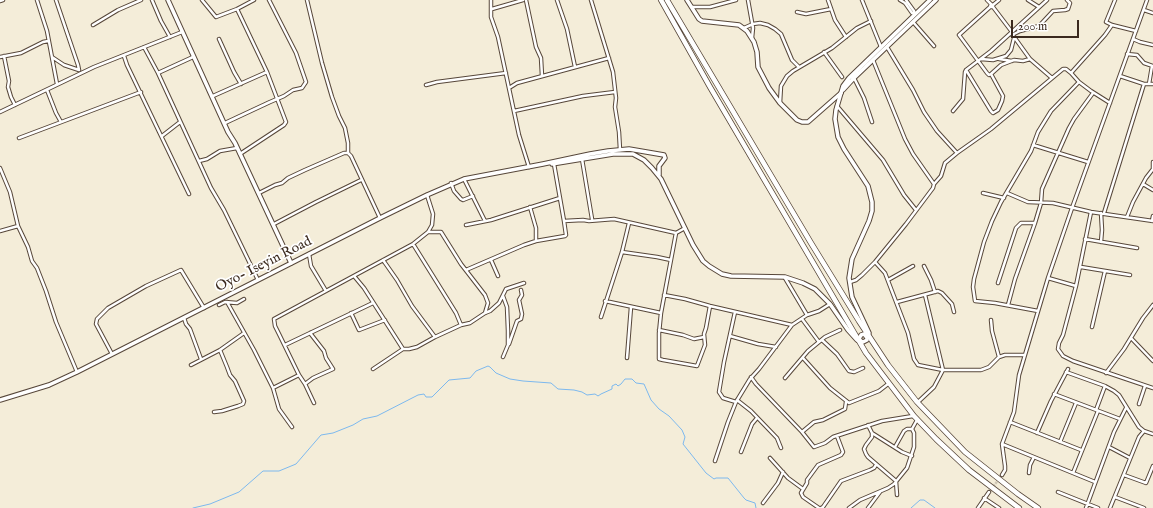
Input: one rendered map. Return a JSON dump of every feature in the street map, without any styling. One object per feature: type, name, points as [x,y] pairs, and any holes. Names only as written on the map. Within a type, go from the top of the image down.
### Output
[{"type":"highway","points":[[661,0],[710,87],[863,336],[918,402],[965,452],[1038,508]]},
{"type":"highway","points":[[667,0],[811,242],[888,384],[915,418],[969,470],[1019,508]]},
{"type":"main road","points":[[168,0],[291,263]]},
{"type":"main road","points":[[687,0],[699,19],[702,21],[709,23],[739,25],[744,28],[752,38],[757,52],[758,67],[769,88],[780,103],[797,120],[805,122],[808,122],[841,93],[854,78],[913,22],[930,0]]},
{"type":"main road","points":[[863,336],[852,297],[850,270],[852,259],[869,221],[872,211],[872,202],[868,186],[838,137],[835,119],[837,106],[845,83],[849,78],[881,47],[936,0]]},
{"type":"main road","name":"Oyo- Iseyin Road","points":[[0,400],[49,385],[77,372],[451,183],[464,179],[590,154],[620,150],[639,150],[664,155],[665,158],[659,166],[659,175]]},
{"type":"main road","name":"Oyo- Iseyin Road","points":[[542,164],[554,164],[613,154],[633,154],[644,160],[659,175],[697,253],[703,261],[715,271],[738,277],[773,276],[796,280],[815,289],[830,304],[851,334],[863,336]]},
{"type":"street","points":[[37,0],[52,57],[57,84]]},
{"type":"street","points":[[56,0],[79,70]]},
{"type":"street","points":[[93,25],[118,10],[141,0]]},
{"type":"street","points":[[152,0],[161,22],[170,37]]},
{"type":"street","points":[[202,0],[216,17],[237,9],[254,0]]},
{"type":"street","points":[[225,124],[289,94],[293,90],[302,88],[306,82],[296,53],[269,0]]},
{"type":"street","points":[[307,0],[308,8],[313,20],[320,56],[332,97],[345,128],[348,153],[351,156],[380,218]]},
{"type":"street","points":[[491,0],[491,17],[506,73],[519,135],[529,167]]},
{"type":"street","points":[[492,8],[523,0]]},
{"type":"street","points":[[526,0],[536,48],[541,58],[542,76]]},
{"type":"street","points":[[557,0],[567,29],[575,67]]},
{"type":"street","points":[[591,0],[613,72],[620,150]]},
{"type":"street","points":[[692,7],[710,7],[736,0]]},
{"type":"street","points":[[748,0],[754,32],[752,38]]},
{"type":"street","points":[[828,0],[835,20],[846,37]]},
{"type":"street","points":[[862,0],[881,47]]},
{"type":"street","points":[[900,0],[905,3],[912,13],[917,16]]},
{"type":"street","points":[[906,0],[917,16]]},
{"type":"street","points":[[987,0],[1030,58],[1052,78]]},
{"type":"street","points":[[966,70],[993,113],[998,110],[1003,96],[991,74],[990,75],[987,73],[979,59],[959,35],[999,0]]},
{"type":"street","points":[[1028,0],[1039,7]]},
{"type":"street","points":[[979,59],[990,60],[1006,56],[1011,50],[1012,35],[1047,0]]},
{"type":"street","points":[[953,111],[963,99],[966,70],[1012,35],[1020,31],[1039,26],[1054,11],[1068,9],[1070,3],[1067,0]]},
{"type":"street","points":[[1115,0],[1106,22],[1136,31]]},
{"type":"street","points":[[1002,475],[1006,466],[1002,444],[1016,402],[1019,375],[1048,278],[1088,162],[1147,0]]},
{"type":"street","points":[[237,9],[267,72],[286,122],[286,124],[240,154]]},
{"type":"street","points":[[797,12],[806,14],[831,9]]},
{"type":"street","points":[[1144,10],[1153,13]]},
{"type":"street","points":[[780,103],[783,81],[793,71],[824,52],[857,28],[871,21]]},
{"type":"street","points":[[913,22],[934,46]]},
{"type":"street","points":[[744,28],[753,24],[768,25],[781,34],[792,60],[799,68]]},
{"type":"street","points":[[1071,73],[1112,25]]},
{"type":"street","points":[[0,112],[83,72],[182,32]]},
{"type":"street","points":[[219,39],[241,84]]},
{"type":"street","points":[[1132,39],[1153,45]]},
{"type":"street","points":[[0,57],[21,53],[48,41]]},
{"type":"street","points":[[144,47],[158,73],[211,188],[224,210],[258,280]]},
{"type":"street","points":[[887,47],[913,90],[924,112],[937,131],[956,153]]},
{"type":"street","points":[[824,52],[842,77]]},
{"type":"street","points":[[1127,54],[1137,55],[1144,63],[1153,66],[1149,84]]},
{"type":"street","points":[[4,56],[9,81],[8,87],[15,105]]},
{"type":"street","points":[[124,56],[190,194]]},
{"type":"street","points":[[158,73],[194,56]]},
{"type":"street","points":[[52,57],[64,65],[83,72]]},
{"type":"street","points":[[509,88],[517,83],[609,58]]},
{"type":"street","points":[[998,59],[1012,61],[1030,58]]},
{"type":"street","points":[[873,60],[905,139],[913,154],[934,184]]},
{"type":"street","points":[[991,74],[1001,66],[1012,61]]},
{"type":"street","points":[[850,282],[856,280],[875,262],[933,188],[934,184],[941,176],[945,163],[956,153],[991,129],[1063,69],[1066,69],[1071,73],[1079,82],[1093,93],[1110,103]]},
{"type":"street","points":[[213,96],[267,72]]},
{"type":"street","points":[[426,85],[437,82],[506,73]]},
{"type":"street","points":[[1120,76],[1144,84],[1153,84]]},
{"type":"street","points":[[854,78],[864,98],[872,122]]},
{"type":"street","points":[[1038,311],[1008,305],[975,301],[973,287],[974,279],[984,242],[992,221],[1033,145],[1038,132],[1051,111],[1079,82]]},
{"type":"street","points":[[1101,242],[1102,213],[1144,84]]},
{"type":"street","points":[[47,90],[61,122]]},
{"type":"street","points":[[19,138],[96,110],[110,102],[141,92]]},
{"type":"street","points":[[514,111],[583,96],[615,92]]},
{"type":"street","points":[[1008,305],[1041,203],[1042,190],[1074,119],[1093,93]]},
{"type":"street","points":[[837,106],[883,160],[904,195],[916,210]]},
{"type":"street","points":[[162,136],[181,122]]},
{"type":"street","points":[[1033,145],[1058,154],[1088,162]]},
{"type":"street","points":[[199,161],[207,159],[220,151],[237,148]]},
{"type":"street","points":[[259,193],[282,183],[288,178],[305,170],[344,153],[348,153]]},
{"type":"street","points":[[582,159],[592,219]]},
{"type":"street","points":[[1127,217],[1131,205],[1153,169],[1153,162]]},
{"type":"street","points":[[466,270],[536,241],[566,235],[554,164]]},
{"type":"street","points":[[0,168],[10,192],[18,226],[28,247],[32,261],[37,268],[56,322],[77,372]]},
{"type":"street","points":[[464,179],[485,221]]},
{"type":"street","points":[[274,224],[361,180]]},
{"type":"street","points":[[451,183],[454,191],[461,199],[463,200],[473,196]]},
{"type":"street","points":[[1143,184],[1153,190]]},
{"type":"street","points":[[983,193],[1004,198]]},
{"type":"street","points":[[1007,193],[1028,202],[1053,203],[1091,212],[1152,221],[1153,216]]},
{"type":"street","points":[[314,403],[275,326],[274,319],[413,244],[428,232],[432,224],[433,214],[426,195]]},
{"type":"street","points":[[466,225],[485,221],[560,198]]},
{"type":"street","points":[[530,207],[536,228],[536,241]]},
{"type":"street","points":[[1091,212],[1081,267],[1065,330],[1058,349],[1063,356],[1073,362],[1153,388]]},
{"type":"street","points":[[564,221],[614,219],[676,233],[685,228]]},
{"type":"street","points":[[601,317],[622,252],[629,223]]},
{"type":"street","points":[[998,283],[1016,228],[1021,223],[1035,223]]},
{"type":"street","points":[[0,231],[18,226]]},
{"type":"street","points":[[428,232],[441,232],[486,299],[488,303],[485,313]]},
{"type":"street","points":[[676,233],[661,313],[659,330],[659,359],[695,366],[698,364],[704,345],[704,337],[710,306]]},
{"type":"street","points":[[1085,239],[1137,248]]},
{"type":"street","points":[[413,244],[456,313],[461,325]]},
{"type":"street","points":[[622,252],[671,260]]},
{"type":"street","points":[[309,254],[311,266],[326,291]]},
{"type":"street","points":[[383,260],[412,306],[435,337]]},
{"type":"street","points":[[491,260],[498,276]]},
{"type":"street","points":[[875,262],[885,272],[908,333],[917,364],[943,370],[981,370],[989,367],[1000,357],[1010,354],[1025,355]]},
{"type":"street","points":[[888,280],[913,266]]},
{"type":"street","points":[[924,266],[935,292]]},
{"type":"street","points":[[1081,267],[1130,275]]},
{"type":"street","points":[[112,355],[96,324],[97,319],[108,308],[146,286],[181,270],[204,308]]},
{"type":"street","points":[[1092,327],[1105,271]]},
{"type":"street","points":[[354,276],[385,320],[403,349]]},
{"type":"street","points":[[785,278],[807,315]]},
{"type":"street","points":[[1048,278],[1076,286]]},
{"type":"street","points":[[373,369],[403,349],[417,347],[461,325],[470,323],[490,311],[499,303],[506,289],[524,283]]},
{"type":"street","points":[[503,357],[517,321],[521,319],[522,314],[519,300],[522,295],[521,290]]},
{"type":"street","points":[[897,302],[935,292],[942,293],[952,304],[954,312]]},
{"type":"street","points":[[664,295],[792,325]]},
{"type":"street","points":[[918,402],[934,387],[943,370],[925,295]]},
{"type":"street","points":[[502,296],[507,307],[508,314],[507,348]]},
{"type":"street","points":[[219,305],[227,302],[237,303],[244,299]]},
{"type":"street","points":[[606,301],[631,307],[640,307],[661,313]]},
{"type":"street","points":[[227,302],[272,388],[279,409],[292,427]]},
{"type":"street","points":[[285,345],[373,303]]},
{"type":"street","points":[[715,461],[728,422],[737,401],[751,377],[776,348],[792,325],[807,315],[819,311],[830,304]]},
{"type":"street","points":[[1106,373],[1153,305]]},
{"type":"street","points":[[627,358],[631,307]]},
{"type":"street","points":[[735,312],[719,392],[723,398],[737,401],[757,418],[777,438],[781,448]]},
{"type":"street","points":[[351,313],[359,330],[385,320]]},
{"type":"street","points":[[184,318],[190,329],[201,359]]},
{"type":"street","points":[[802,319],[821,341],[837,354],[849,371],[854,372],[863,368]]},
{"type":"street","points":[[991,320],[992,331],[1000,357]]},
{"type":"street","points":[[659,330],[683,334],[694,339],[704,337]]},
{"type":"street","points":[[785,378],[821,341],[840,330]]},
{"type":"street","points":[[191,365],[220,350],[244,333]]},
{"type":"street","points":[[305,384],[313,378],[333,369],[326,358],[324,351],[310,333]]},
{"type":"street","points":[[730,336],[776,348]]},
{"type":"street","points":[[1131,338],[1153,361]]},
{"type":"street","points":[[214,412],[222,412],[243,404],[244,401],[235,381],[230,375],[220,350]]},
{"type":"street","points":[[803,358],[830,388],[849,403],[879,391],[888,384]]},
{"type":"street","points":[[1037,433],[1054,394],[1067,371],[1105,386],[1119,395],[1139,427],[1144,431],[1153,434]]},
{"type":"street","points":[[272,388],[299,375]]},
{"type":"street","points":[[751,377],[814,447],[837,436],[868,425],[892,419],[915,418],[912,429],[914,434],[914,447],[907,468],[896,481],[881,492],[868,508]]},
{"type":"street","points":[[1073,473],[1105,386]]},
{"type":"street","points":[[1139,404],[1145,386]]},
{"type":"street","points":[[1054,394],[1120,419]]},
{"type":"street","points":[[802,432],[814,422],[823,420],[845,409],[846,402]]},
{"type":"street","points":[[1060,442],[1076,403]]},
{"type":"street","points":[[1086,508],[1095,482],[1126,407]]},
{"type":"street","points":[[741,452],[750,429],[757,418]]},
{"type":"street","points":[[1010,422],[1082,450]]},
{"type":"street","points":[[868,425],[872,433],[902,452],[912,456]]},
{"type":"street","points":[[895,447],[904,431],[907,429],[912,429]]},
{"type":"street","points":[[1110,508],[1139,437],[1144,431]]},
{"type":"street","points":[[872,433],[872,436],[864,449],[868,457],[896,481],[897,495]]},
{"type":"street","points":[[837,436],[843,452],[840,455],[818,465],[807,480],[807,483],[801,493],[803,497],[820,508],[823,507],[842,482],[870,470],[876,465]]},
{"type":"street","points":[[1002,444],[1095,482]]},
{"type":"street","points":[[1109,447],[1130,458]]},
{"type":"street","points":[[770,458],[788,478],[803,489]]},
{"type":"street","points":[[1029,473],[1030,465],[1034,458]]},
{"type":"street","points":[[1124,474],[1146,483],[1153,466]]},
{"type":"street","points":[[763,503],[778,483],[783,472]]},
{"type":"street","points":[[849,508],[860,500],[881,492]]},
{"type":"street","points":[[978,508],[989,492]]},
{"type":"street","points":[[1058,492],[1098,508]]},
{"type":"street","points":[[1115,497],[1144,508]]},
{"type":"street","points":[[984,498],[999,508]]},
{"type":"waterway","points":[[193,508],[210,504],[239,492],[263,471],[279,471],[296,464],[321,435],[333,433],[353,425],[363,419],[377,416],[418,395],[424,394],[426,397],[432,397],[449,380],[470,378],[476,371],[488,366],[496,373],[510,379],[551,383],[558,389],[574,390],[587,395],[595,394],[598,396],[612,389],[612,386],[616,384],[618,386],[625,379],[632,379],[636,383],[644,384],[651,400],[682,430],[685,437],[683,444],[706,473],[714,479],[728,478],[746,500],[755,503],[756,508]]},
{"type":"waterway","points":[[911,508],[920,500],[924,500],[935,508]]},
{"type":"tunnel","points":[[989,492],[1002,475]]}]
